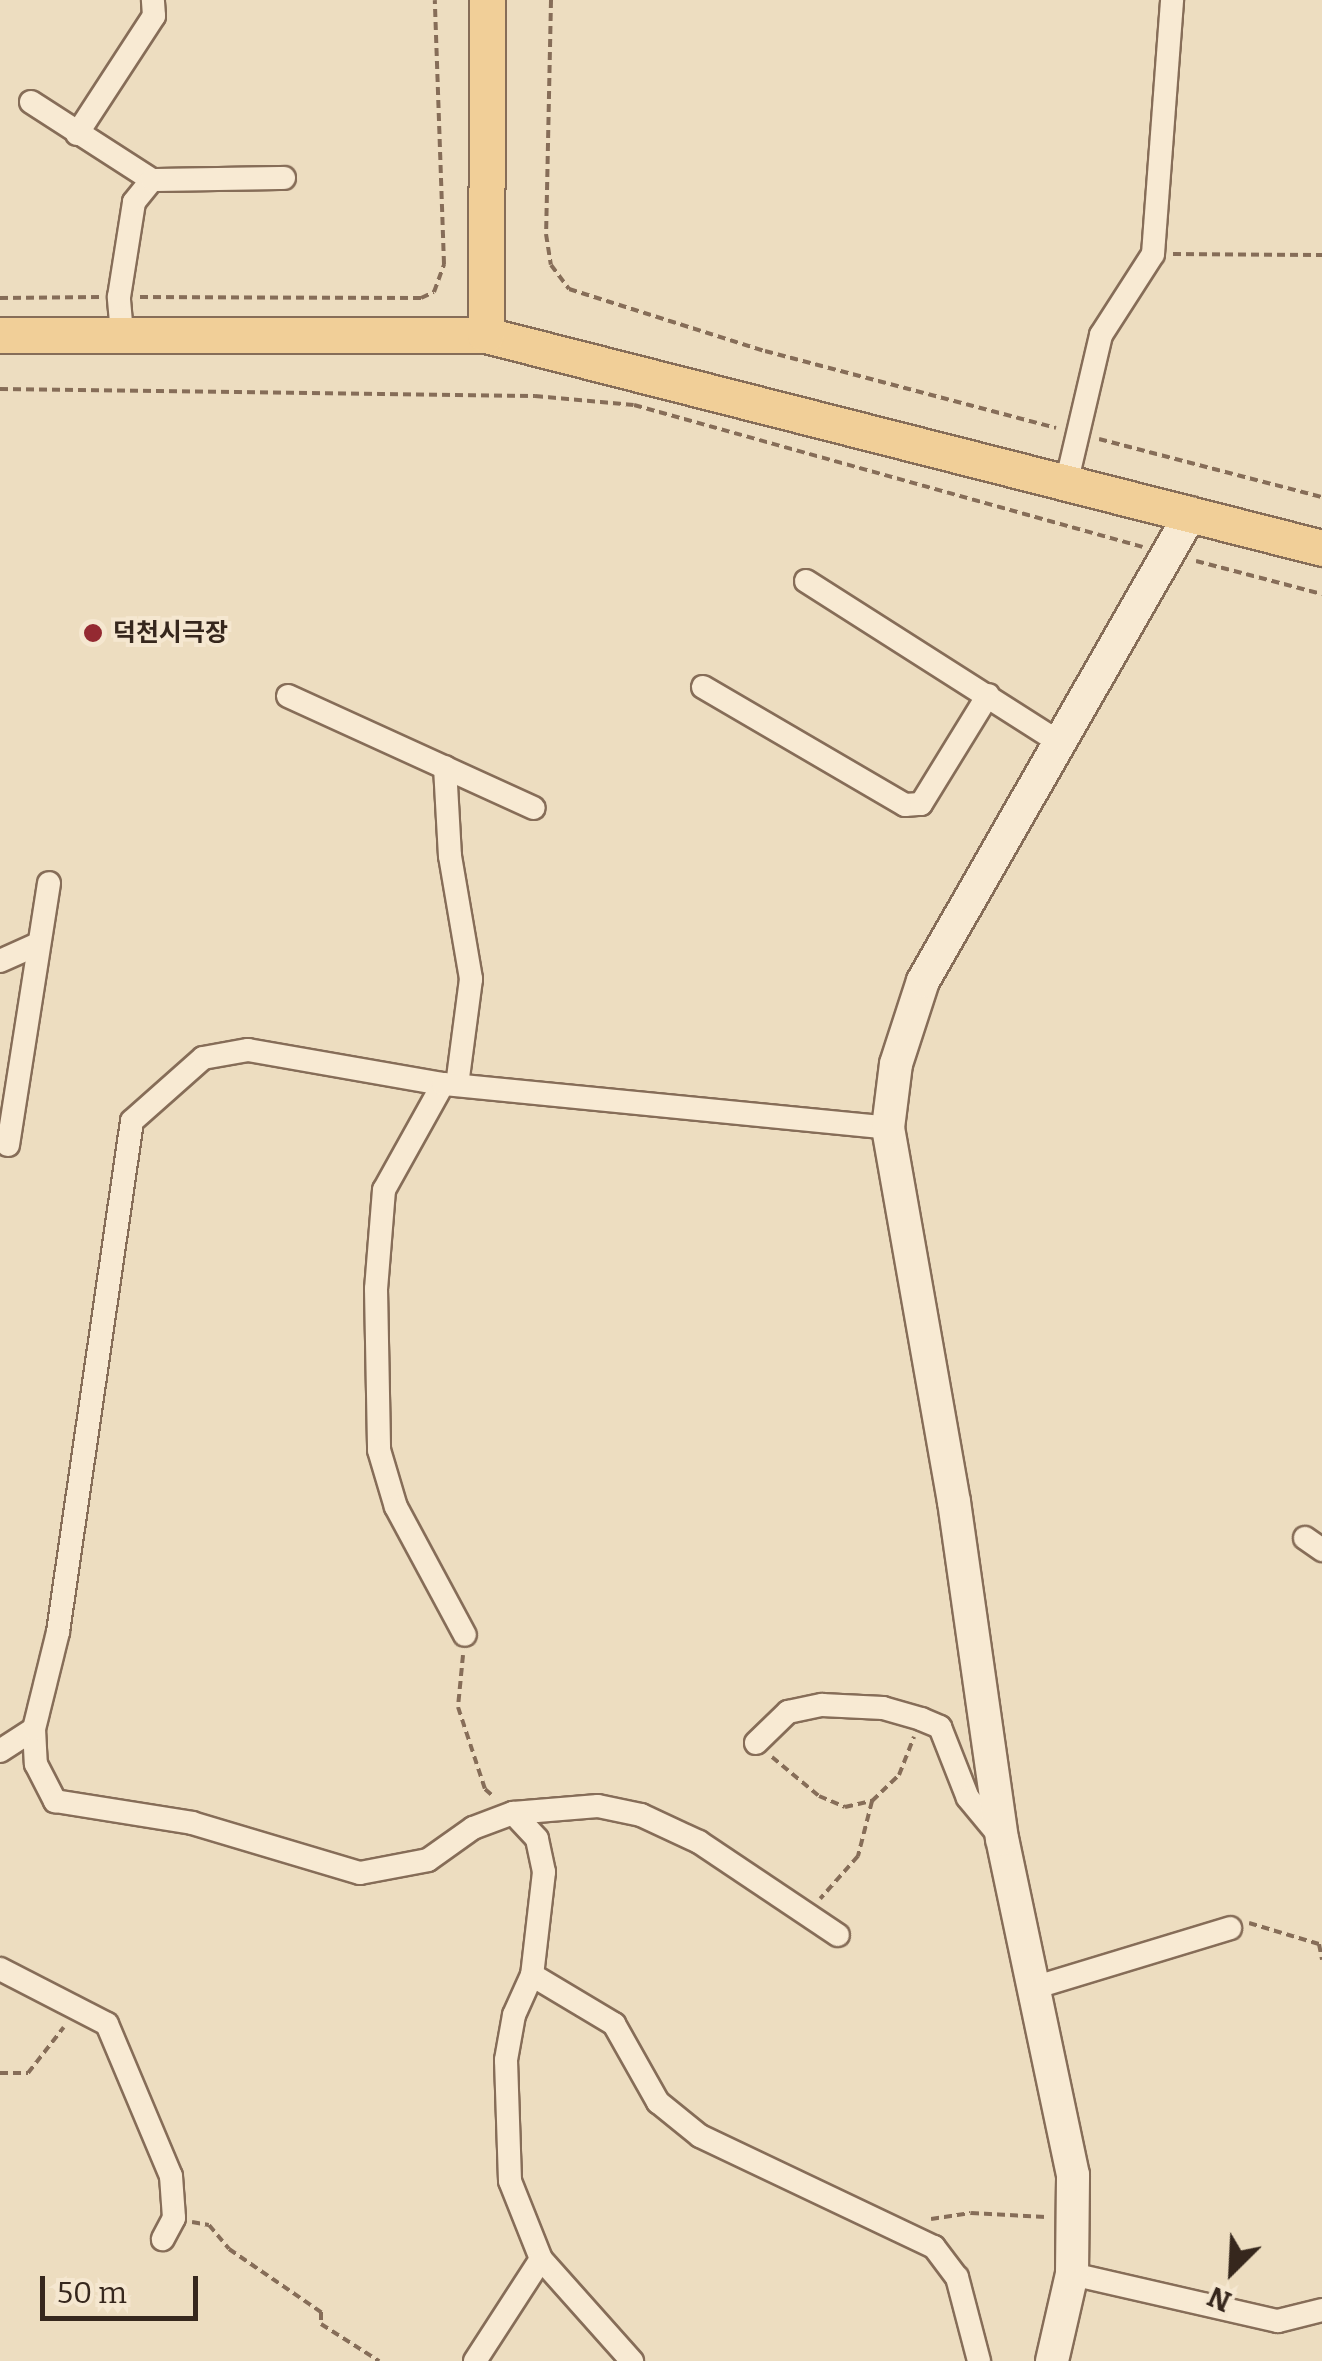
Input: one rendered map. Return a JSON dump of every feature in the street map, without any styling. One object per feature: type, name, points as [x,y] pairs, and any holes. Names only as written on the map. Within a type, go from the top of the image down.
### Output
[{"type":"main road","points":[[486,335],[487,0]]},
{"type":"main road","points":[[0,335],[486,335],[1322,548]]},
{"type":"street","points":[[77,134],[154,16],[154,0]]},
{"type":"street","points":[[1067,480],[1101,335],[1153,254],[1172,0]]},
{"type":"street","points":[[31,102],[152,180],[284,178]]},
{"type":"street","points":[[122,334],[119,297],[134,202],[152,180]]},
{"type":"street","points":[[1052,2361],[1072,2274],[1078,2215],[1002,1839],[954,1502],[888,1128],[896,1064],[924,981],[1191,512]]},
{"type":"street","points":[[806,581],[1060,743]]},
{"type":"street","points":[[704,687],[906,805],[920,804],[988,694]]},
{"type":"street","points":[[288,696],[534,808]]},
{"type":"street","points":[[445,767],[450,856],[471,980],[450,1085],[384,1190],[376,1289],[379,1450],[396,1508],[465,1635]]},
{"type":"street","points":[[8,1145],[49,882]]},
{"type":"street","points":[[0,960],[38,944]]},
{"type":"street","points":[[838,1935],[698,1842],[641,1815],[598,1806],[512,1813],[474,1828],[428,1860],[360,1873],[192,1823],[56,1800],[36,1764],[34,1729],[58,1632],[132,1122],[204,1058],[248,1050],[450,1085],[888,1128]]},
{"type":"street","points":[[756,1744],[788,1712],[822,1706],[883,1708],[921,1719],[940,1727],[968,1798],[1002,1839]]},
{"type":"street","points":[[0,1751],[34,1729]]},
{"type":"street","points":[[512,1813],[536,1839],[544,1872],[532,1976],[514,2015],[506,2060],[510,2181],[541,2259],[632,2361]]},
{"type":"street","points":[[1033,1988],[1230,1928]]},
{"type":"street","points":[[0,1969],[107,2024],[124,2054],[171,2176],[174,2218],[163,2239]]},
{"type":"street","points":[[532,1976],[614,2024],[658,2102],[700,2136],[903,2228],[934,2247],[957,2277],[979,2361]]},
{"type":"street","points":[[475,2361],[541,2259]]},
{"type":"street","points":[[1072,2274],[1278,2321],[1322,2310]]},
{"type":"path","points":[[0,298],[421,298],[434,292],[444,264],[435,0]]},
{"type":"path","points":[[551,0],[546,234],[551,265],[569,289],[765,351],[1322,497]]},
{"type":"path","points":[[1153,254],[1322,255]]},
{"type":"path","points":[[0,388],[535,396],[634,405],[1322,594]]},
{"type":"path","points":[[465,1635],[458,1707],[485,1789],[512,1813]]},
{"type":"path","points":[[806,1913],[858,1856],[872,1802],[899,1775],[921,1719]]},
{"type":"path","points":[[756,1744],[819,1796],[846,1806],[872,1802]]},
{"type":"path","points":[[1230,1928],[1240,1921],[1319,1944],[1322,1960]]},
{"type":"path","points":[[0,2073],[28,2073],[79,2008]]},
{"type":"path","points":[[903,2228],[971,2214],[1078,2215]]},
{"type":"path","points":[[174,2218],[208,2226],[229,2249],[321,2312],[321,2324],[378,2361]]},
{"type":"place","name":"덕천시극장","points":[[93,633]]}]
